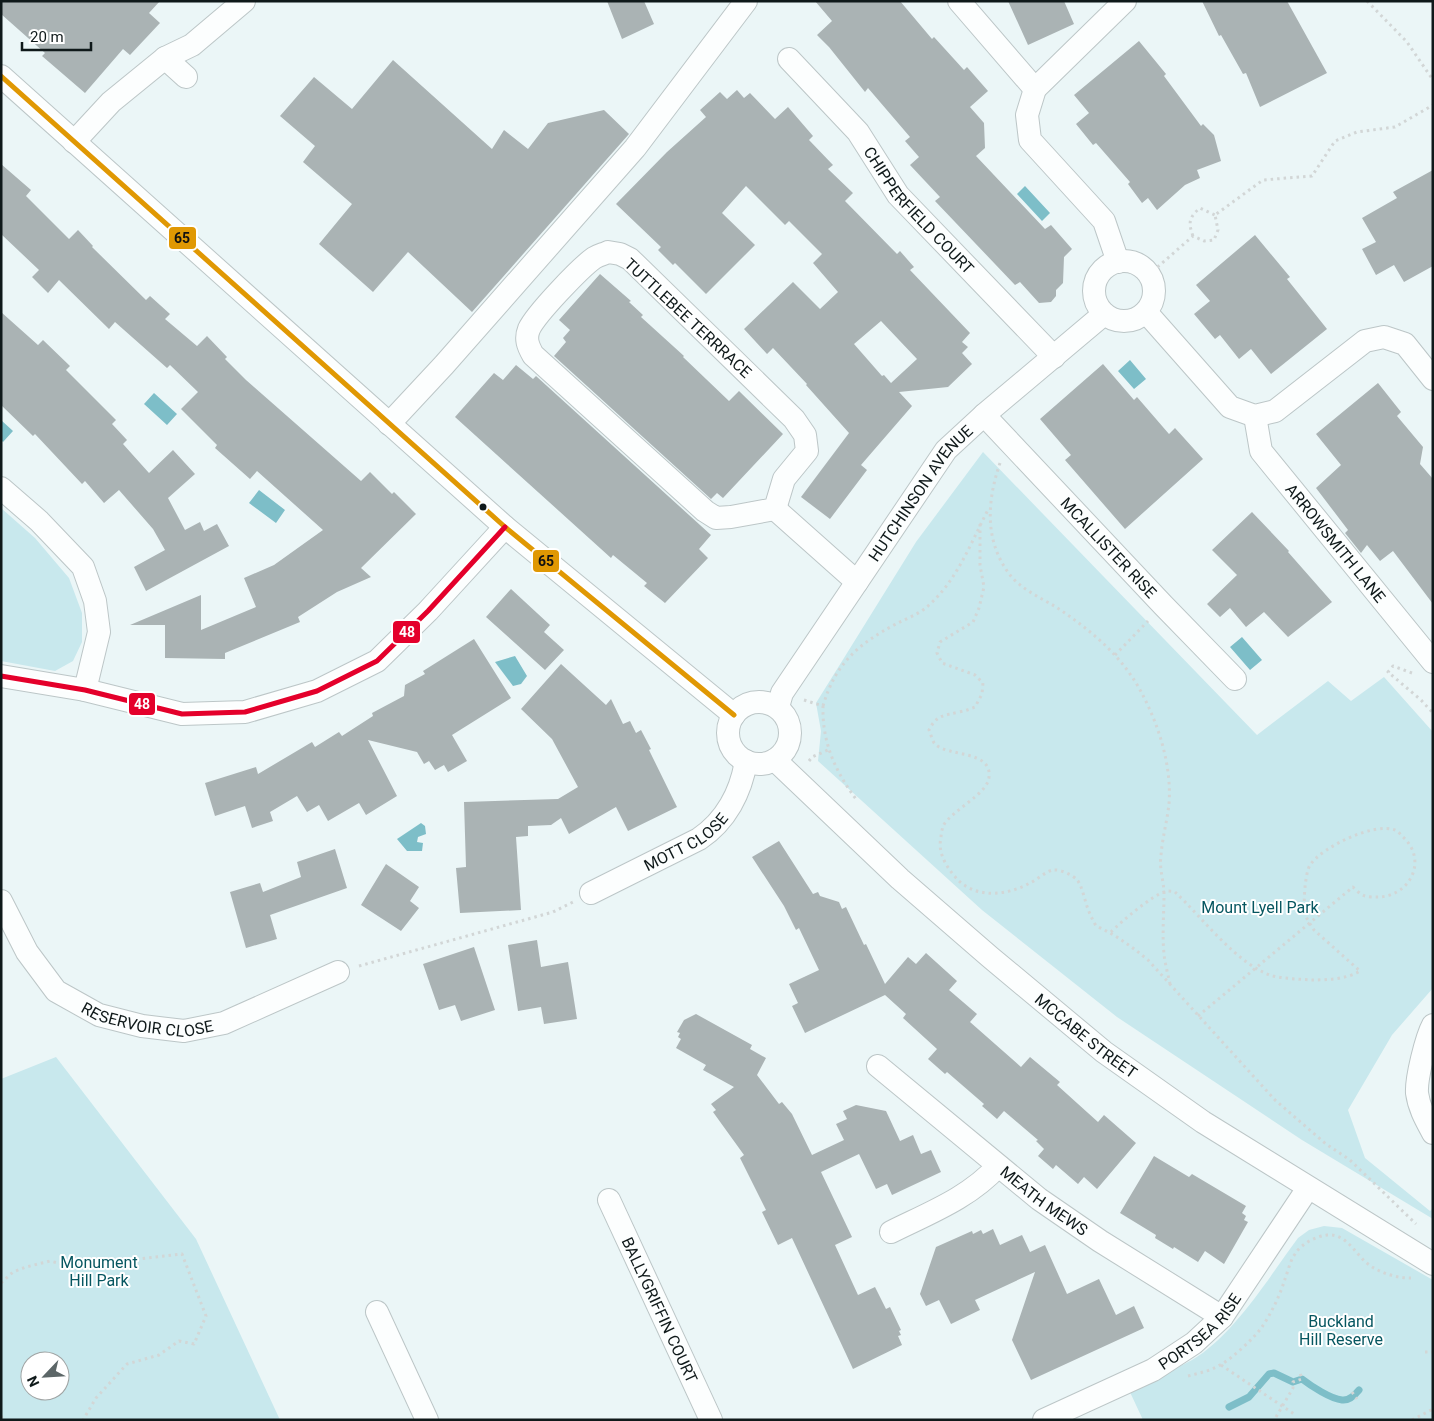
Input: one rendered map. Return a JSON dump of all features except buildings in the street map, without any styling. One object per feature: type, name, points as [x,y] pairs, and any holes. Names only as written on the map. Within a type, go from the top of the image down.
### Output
[{"type":"street","points":[[74,142],[111,102],[166,58],[192,45],[244,1]]},
{"type":"street","points":[[389,424],[444,365],[635,148],[746,1]]},
{"type":"street","points":[[960,1],[1035,89]]},
{"type":"street","points":[[1118,262],[1104,221],[1030,140],[1027,116],[1035,89],[1125,1]]},
{"type":"street","points":[[166,58],[186,78]]},
{"type":"street","name":"CHIPPERFIELD COURT","points":[[789,59],[858,132],[898,195],[1054,357]]},
{"type":"street","points":[[1,76],[504,526],[734,715]]},
{"type":"street","name":"TUTTLEBEE TERRRACE","points":[[608,252],[620,254],[630,259],[794,419],[805,435],[807,451],[784,479],[774,509],[716,518],[532,355],[527,343],[529,331],[537,318],[583,266],[596,257],[608,252]]},
{"type":"street","points":[[1128,261],[1137,264],[1150,276],[1154,285],[1152,304],[1139,318],[1121,321],[1112,319],[1098,307],[1094,288],[1096,279],[1109,265],[1118,262],[1128,261]]},
{"type":"street","points":[[1146,312],[1230,407],[1255,416],[1274,411],[1365,341],[1384,337],[1405,344],[1433,379]]},
{"type":"street","name":"HUTCHINSON AVENUE","points":[[780,700],[946,450],[984,415],[1104,314]]},
{"type":"street","name":"MCALLISTER RISE","points":[[984,415],[1235,679]]},
{"type":"street","name":"ARROWSMITH LANE","points":[[1255,416],[1261,451],[1433,662]]},
{"type":"street","points":[[1,488],[39,522],[83,567],[95,601],[99,632],[85,690]]},
{"type":"street","points":[[774,509],[857,582]]},
{"type":"street","points":[[1,676],[85,690],[182,714],[245,712],[316,691],[377,661],[428,611],[504,526]]},
{"type":"street","points":[[780,700],[789,724],[790,734],[788,744],[783,753],[775,760],[761,764],[746,761],[737,755],[728,736],[729,725],[734,715],[740,708],[749,703],[769,703],[780,700]]},
{"type":"street","name":"MCCABE STREET","points":[[775,760],[900,879],[1104,1052],[1203,1122],[1308,1188],[1425,1272]]},
{"type":"street","name":"MOTT CLOSE","points":[[591,893],[699,839],[714,828],[735,797],[743,780],[746,761]]},
{"type":"street","name":"RESERVOIR CLOSE","points":[[1,901],[27,952],[56,991],[100,1015],[142,1026],[184,1031],[224,1023],[338,972]]},
{"type":"street","points":[[1433,1025],[1426,1042],[1417,1092],[1422,1114],[1433,1133]]},
{"type":"street","name":"MEATH MEWS","points":[[878,1066],[1039,1199],[1100,1241],[1222,1317]]},
{"type":"street","points":[[891,1232],[972,1190],[998,1166]]},
{"type":"street","name":"PORTSEA RISE","points":[[1044,1420],[1153,1370],[1194,1343],[1222,1317],[1308,1188]]},
{"type":"street","name":"BALLYGRIFFIN COURT","points":[[609,1200],[712,1420]]},
{"type":"street","points":[[378,1312],[427,1420]]},
{"type":"path","points":[[1367,1],[1407,42],[1433,80]]},
{"type":"path","points":[[1215,215],[1263,180],[1312,176],[1335,141],[1357,132],[1395,126],[1433,105]]},
{"type":"path","points":[[1200,208],[1215,215],[1218,230],[1214,240],[1204,241],[1193,236],[1188,225],[1191,216],[1200,208]]},
{"type":"path","points":[[1172,254],[1193,236]]},
{"type":"path","points":[[1001,460],[990,506],[990,532],[997,553],[1010,576],[1029,591],[1084,626],[1108,647],[1139,688],[1158,732],[1169,782],[1169,804],[1160,857],[1164,892],[1164,955],[1170,985]]},
{"type":"path","points":[[856,799],[841,777],[828,750],[822,721],[823,706],[833,679],[850,655],[866,642],[918,613],[935,599],[955,575],[990,506]]},
{"type":"path","points":[[980,524],[980,565],[984,587],[979,608],[973,622],[940,642],[937,653],[942,663],[975,675],[983,684],[982,694],[976,707],[944,714],[933,721],[929,730],[934,743],[945,750],[978,758],[987,766],[989,777],[984,789],[956,812],[943,827],[939,846],[947,866],[960,882],[975,892],[993,894],[1017,890],[1053,870],[1063,871],[1078,880],[1088,910],[1096,926],[1111,932],[1148,960],[1275,1100],[1326,1144],[1350,1160],[1416,1224]]},
{"type":"path","points":[[1115,655],[1163,605]]},
{"type":"path","points":[[1412,673],[1393,666],[1388,672],[1421,700],[1433,714]]},
{"type":"path","points":[[780,700],[823,706]]},
{"type":"path","points":[[1111,932],[1146,903],[1164,892],[1175,892],[1206,926],[1256,968],[1272,976],[1319,980],[1354,975],[1360,971],[1309,924],[1305,914],[1306,881],[1310,865],[1345,838],[1384,828],[1396,830],[1407,841],[1414,854],[1415,868],[1408,883],[1398,892],[1383,897],[1365,896],[1353,887],[1309,924],[1256,968],[1198,1016]]},
{"type":"path","points":[[338,972],[553,912],[591,893]]},
{"type":"path","points":[[1186,1377],[1221,1365],[1251,1340],[1262,1327],[1282,1288],[1294,1254],[1302,1246],[1315,1239],[1325,1235],[1341,1237],[1371,1266],[1400,1278],[1425,1272]]},
{"type":"path","points":[[1,1283],[14,1272],[50,1261],[84,1269],[138,1259],[182,1254],[206,1316],[194,1344],[179,1341],[159,1355],[127,1364],[96,1398],[83,1420]]},
{"type":"path","points":[[1425,1352],[1433,1352]]},
{"type":"path","points":[[1221,1365],[1294,1414]]},
{"type":"path","points":[[1276,1417],[1293,1388],[1293,1382],[1302,1379],[1300,1373]]},
{"type":"path","points":[[1352,1392],[1358,1399]]},
{"type":"path","points":[[1412,1420],[1433,1409]]},
{"type":"green space","name":"Mount Lyell Park","points":[[983,452],[1257,735],[1328,681],[1351,701],[1384,677],[1433,732],[1433,988],[1392,1035],[1348,1110],[1365,1158],[1430,1211],[1433,1208],[1433,1219],[1302,1140],[1117,1017],[982,910],[818,761],[821,731],[816,703],[916,542]]},
{"type":"green space","points":[[1,508],[35,538],[69,578],[82,613],[82,642],[73,661],[55,671],[1,661]]},
{"type":"green space","name":"Monument Hill Park","points":[[56,1057],[196,1239],[280,1420],[1,1420],[1,1079]]},
{"type":"green space","name":"Buckland Hill Reserve","points":[[1324,1226],[1342,1228],[1433,1280],[1433,1420],[1143,1420],[1129,1390],[1192,1360],[1207,1349],[1222,1336],[1250,1304],[1298,1238],[1309,1230]]},
{"type":"water","points":[[1025,186],[1050,213],[1042,221],[1017,194]]},
{"type":"water","points":[[1130,360],[1146,379],[1134,389],[1118,371]]},
{"type":"water","points":[[154,393],[177,414],[167,425],[144,404]]},
{"type":"water","points":[[1,420],[13,431],[3,442],[1,440]]},
{"type":"water","points":[[259,490],[285,510],[276,523],[249,503]]},
{"type":"water","points":[[1242,637],[1262,660],[1250,670],[1230,647]]},
{"type":"water","points":[[515,656],[527,676],[521,684],[513,686],[495,662]]},
{"type":"water","points":[[421,823],[425,826],[426,834],[418,837],[417,842],[423,843],[422,851],[407,851],[397,839]]},
{"type":"waterway","points":[[1229,1407],[1249,1397],[1269,1374],[1274,1373],[1293,1382],[1302,1379],[1337,1399],[1349,1399],[1359,1390]]},
{"type":"transit line","name":"65","points":[[1,76],[505,527],[734,715]]},
{"type":"transit line","name":"48","points":[[1,676],[85,690],[182,714],[245,712],[317,691],[377,661],[428,611],[505,527]]}]
